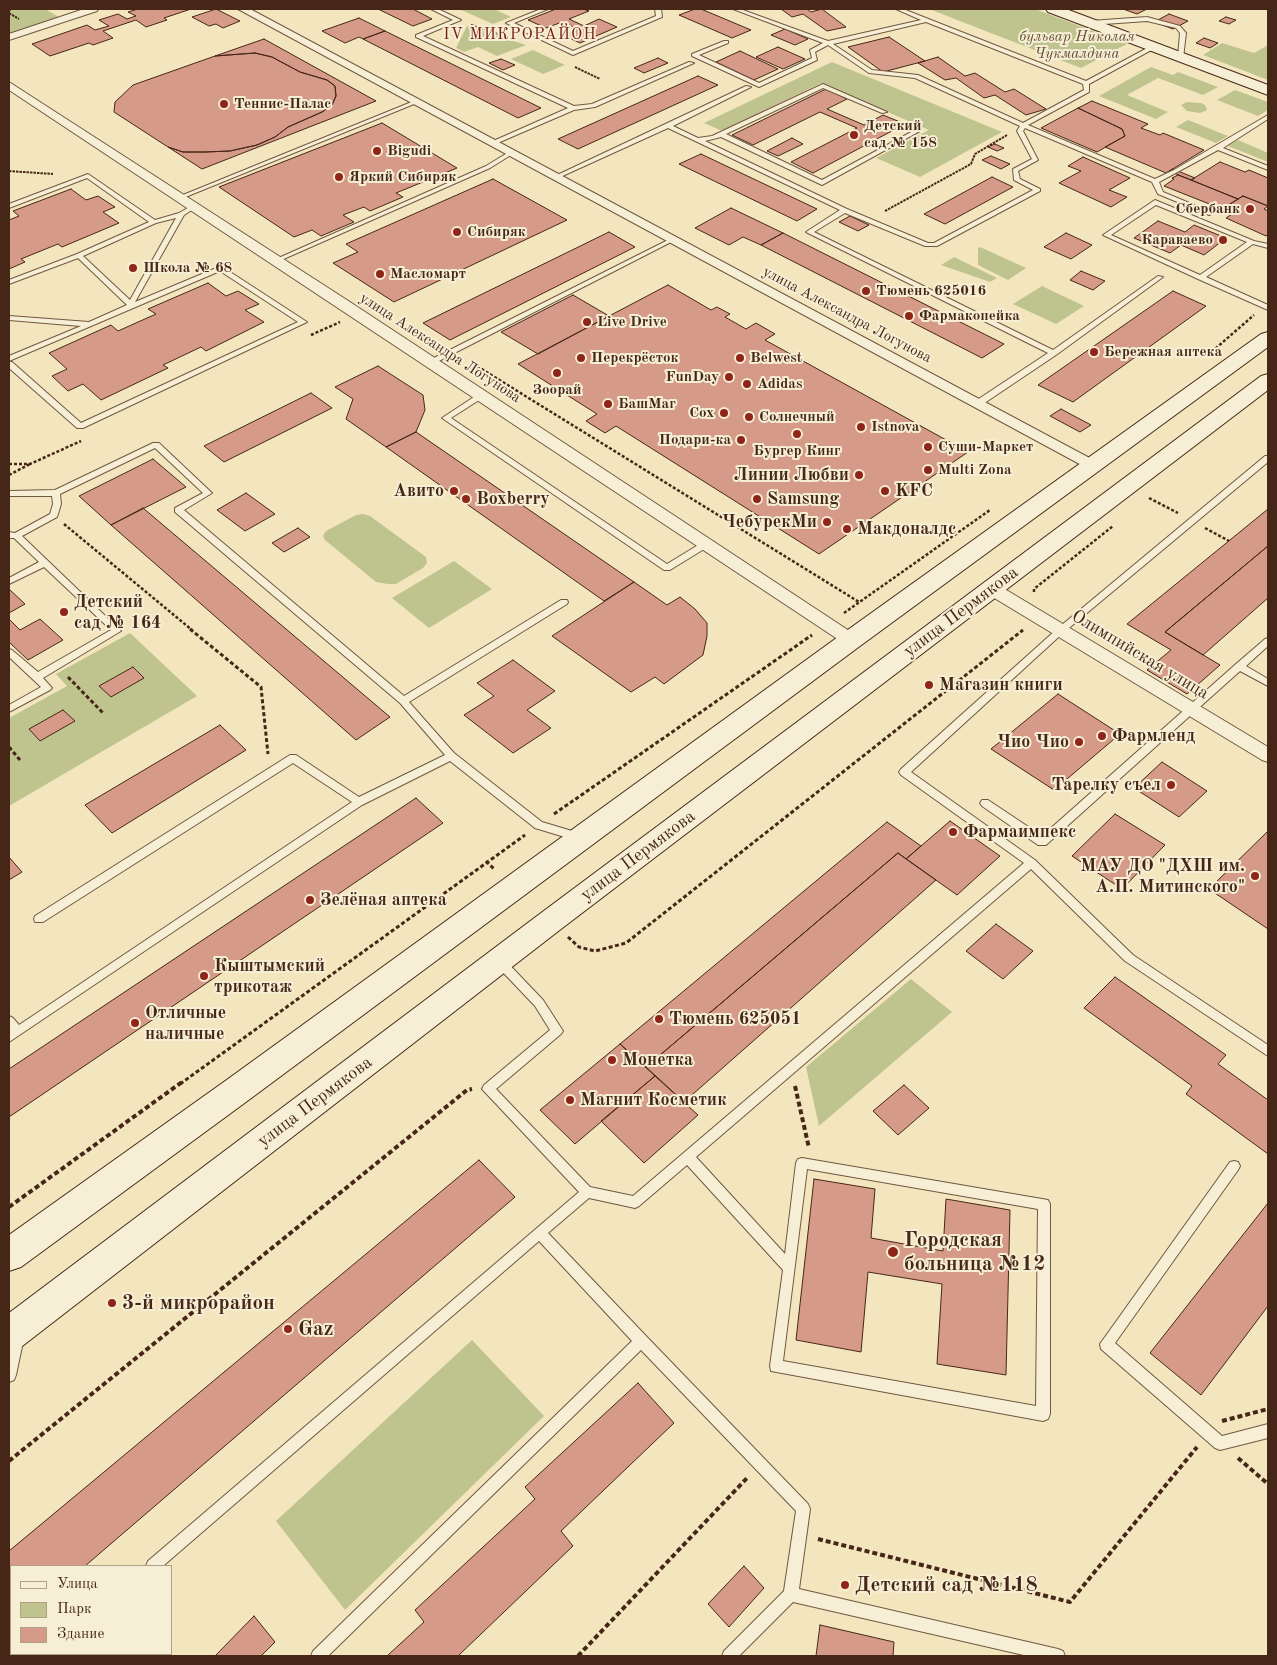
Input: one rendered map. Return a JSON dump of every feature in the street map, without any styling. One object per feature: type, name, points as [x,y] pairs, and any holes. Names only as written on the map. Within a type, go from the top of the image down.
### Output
[{"type":"main road","points":[[1053,9],[1268,89]]},
{"type":"main road","points":[[9,1254],[515,888],[851,640],[1268,338]]},
{"type":"main road","name":"улица Пермякова","points":[[16,1329],[500,962],[551,921],[1268,380]]},
{"type":"street","points":[[9,37],[93,9]]},
{"type":"street","name":"улица Александра Логунова","points":[[243,9],[1092,465]]},
{"type":"street","name":"улица Александра Логунова","points":[[9,85],[851,640]]},
{"type":"street","name":"Олимпийская улица","points":[[992,589],[1268,755]]},
{"type":"lane","points":[[434,9],[458,20],[418,36],[573,108]]},
{"type":"lane","points":[[545,9],[508,23],[573,52],[659,17],[658,9]]},
{"type":"lane","points":[[736,9],[828,43],[872,72],[916,76],[1022,125],[1155,180],[1160,193],[1210,213]]},
{"type":"lane","points":[[899,9],[1086,83],[1153,47]]},
{"type":"lane","points":[[1090,23],[1147,19],[1178,27],[1183,33],[1181,57]]},
{"type":"lane","points":[[726,42],[694,55],[759,85],[815,59],[812,51],[828,43],[926,20]]},
{"type":"lane","points":[[493,142],[573,108],[593,106],[691,63]]},
{"type":"lane","points":[[668,126],[845,210],[927,245],[936,245],[1038,190],[1017,180],[1015,170],[1034,160],[1020,131],[1022,125],[1087,91],[1086,83]]},
{"type":"lane","points":[[698,140],[713,138],[823,86],[884,112]]},
{"type":"lane","points":[[556,177],[748,87]]},
{"type":"lane","points":[[181,197],[416,102]]},
{"type":"lane","points":[[1155,180],[1218,148],[1268,117]]},
{"type":"lane","points":[[720,134],[822,182],[918,131]]},
{"type":"lane","points":[[1218,148],[1268,168]]},
{"type":"lane","points":[[277,260],[488,168],[511,153]]},
{"type":"lane","points":[[9,206],[88,176],[154,222]]},
{"type":"lane","points":[[1267,307],[1106,235],[1155,202],[1252,242],[1268,246]]},
{"type":"lane","points":[[9,282],[154,222],[181,214],[195,206]]},
{"type":"lane","points":[[845,210],[809,232],[1053,353]]},
{"type":"lane","points":[[129,306],[181,214]]},
{"type":"lane","points":[[430,362],[672,240]]},
{"type":"lane","points":[[1200,278],[1252,242]]},
{"type":"lane","points":[[79,254],[129,306]]},
{"type":"lane","points":[[9,359],[221,268],[303,322],[80,426],[9,364]]},
{"type":"lane","points":[[977,404],[1160,277]]},
{"type":"lane","points":[[9,318],[89,324]]},
{"type":"lane","points":[[483,396],[446,418],[667,568],[706,544]]},
{"type":"lane","points":[[9,493],[56,493],[156,445],[208,493],[178,510],[403,701],[451,756],[538,825],[582,838]]},
{"type":"lane","points":[[1268,458],[1060,631],[904,772],[1032,863],[1129,958],[1268,1051]]},
{"type":"lane","points":[[37,677],[117,631],[12,536],[54,515],[57,504],[56,493]]},
{"type":"lane","points":[[9,581],[44,563]]},
{"type":"lane","points":[[403,701],[564,602]]},
{"type":"lane","points":[[985,803],[1042,842],[1268,641]]},
{"type":"lane","points":[[9,652],[47,688],[9,709]]},
{"type":"lane","points":[[1239,666],[1268,683]]},
{"type":"lane","points":[[9,1021],[13,1034],[359,802],[451,756]]},
{"type":"lane","points":[[39,919],[294,758],[359,802]]},
{"type":"lane","points":[[500,962],[539,1003],[557,1031],[488,1088],[587,1192],[635,1202],[686,1156],[1032,863]]},
{"type":"lane","points":[[686,1156],[789,1268]]},
{"type":"lane","points":[[802,1163],[1044,1204],[1043,1414],[776,1366],[789,1268],[802,1163]]},
{"type":"lane","points":[[1234,1166],[1106,1344],[1220,1442],[1268,1431]]},
{"type":"lane","points":[[154,1565],[587,1192]]},
{"type":"lane","points":[[540,1234],[803,1509],[791,1594],[729,1656]]},
{"type":"lane","points":[[9,1375],[16,1329]]},
{"type":"lane","points":[[318,1656],[641,1341]]},
{"type":"lane","points":[[791,1594],[1058,1656]]},
{"type":"path","points":[[9,171],[88,176]]},
{"type":"path","points":[[1205,357],[1267,307]]},
{"type":"path","points":[[9,475],[30,464]]},
{"type":"path","points":[[1141,504],[1156,492]]},
{"type":"path","points":[[9,1207],[486,861],[998,505]]},
{"type":"path","points":[[54,515],[261,687],[270,772]]},
{"type":"path","points":[[551,921],[579,947],[595,951],[626,943],[1039,618],[1034,589],[1118,522]]},
{"type":"path","points":[[1225,539],[1229,541]]},
{"type":"path","points":[[57,666],[104,714]]},
{"type":"path","points":[[9,747],[20,760]]},
{"type":"path","points":[[486,861],[515,888]]},
{"type":"path","points":[[792,1068],[815,1166]]},
{"type":"path","points":[[9,1461],[467,1090],[488,1088]]},
{"type":"path","points":[[800,1534],[1070,1602],[1208,1433],[1223,1420],[1268,1409]]},
{"type":"path","points":[[1220,1442],[1268,1484]]},
{"type":"path","points":[[578,1656],[759,1465]]},
{"type":"green space","points":[[9,9],[45,9],[59,17],[9,34]]},
{"type":"green space","points":[[459,9],[494,9],[511,17],[493,24]]},
{"type":"green space","name":"бульвар Николая Чукмалдина","points":[[929,9],[1035,9],[1127,44],[1081,68]]},
{"type":"green space","points":[[467,26],[526,45],[497,56],[478,47],[464,52],[456,48]]},
{"type":"green space","points":[[1222,43],[1254,53],[1268,45],[1268,80],[1203,55]]},
{"type":"green space","points":[[533,50],[565,65],[543,74],[511,59]]},
{"type":"green space","points":[[832,62],[1002,132],[920,177],[876,158],[929,130],[821,83],[722,131],[704,123]]},
{"type":"green space","points":[[1151,67],[1173,75],[1178,72],[1218,87],[1203,95],[1158,78],[1127,95],[1168,112],[1156,119],[1099,96]]},
{"type":"green space","points":[[1235,90],[1268,102],[1268,110],[1258,116],[1217,100]]},
{"type":"green space","points":[[1187,102],[1201,103],[1205,105],[1207,110],[1200,113],[1187,111],[1181,105]]},
{"type":"green space","points":[[1188,120],[1228,136],[1216,143],[1176,127]]},
{"type":"green space","points":[[1238,140],[1268,153],[1268,162],[1228,146]]},
{"type":"green space","points":[[980,247],[1026,268],[1008,280],[978,265],[978,248]]},
{"type":"green space","points":[[954,257],[997,278],[990,282],[941,265]]},
{"type":"green space","points":[[1042,286],[1084,306],[1056,324],[1013,304]]},
{"type":"green space","points":[[356,515],[370,516],[426,557],[427,563],[423,568],[396,584],[376,582],[325,540],[323,536],[326,531]]},
{"type":"green space","points":[[454,561],[492,589],[429,628],[392,598]]},
{"type":"green space","points":[[130,633],[197,696],[9,806],[9,718],[67,686],[56,674]]},
{"type":"green space","points":[[911,979],[952,1012],[819,1126],[806,1067]]},
{"type":"green space","points":[[472,1340],[544,1416],[345,1610],[276,1521]]},
{"type":"building","points":[[138,9],[191,9],[164,18],[167,20],[146,27],[136,20],[103,31],[113,38],[93,45],[89,43],[50,56],[32,44],[87,25],[95,30],[109,26],[99,20],[118,14],[127,19],[136,16],[128,12]]},
{"type":"building","points":[[216,9],[240,21],[223,28],[216,24],[209,26],[192,17]]},
{"type":"building","points":[[378,9],[413,9],[432,19],[413,26]]},
{"type":"building","points":[[556,9],[583,9],[589,11],[569,19],[584,26],[599,19],[617,27],[580,43],[563,35],[578,29],[562,22],[546,28],[528,20]]},
{"type":"building","points":[[695,9],[701,9],[751,30],[732,38],[679,15]]},
{"type":"building","points":[[781,9],[807,9],[811,12],[822,9],[846,27],[827,31],[803,14],[792,17]]},
{"type":"building","points":[[1123,9],[1147,9],[1137,14]]},
{"type":"building","points":[[1169,14],[1188,21],[1173,29],[1154,22]]},
{"type":"building","points":[[1226,17],[1236,20],[1229,24],[1219,21]]},
{"type":"building","points":[[359,18],[385,31],[363,39],[359,37],[345,43],[322,31]]},
{"type":"building","points":[[785,29],[808,39],[795,45],[771,35]]},
{"type":"building","points":[[385,31],[541,108],[518,118],[363,39]]},
{"type":"building","points":[[889,37],[925,61],[883,72],[848,47]]},
{"type":"building","points":[[1204,38],[1218,43],[1210,48],[1196,43]]},
{"type":"building","points":[[264,39],[376,101],[202,169],[168,147],[183,152],[205,152],[230,151],[257,145],[332,105],[336,96],[335,86],[327,80],[300,72],[272,57],[255,53],[215,56]]},
{"type":"building","points":[[778,47],[805,59],[783,69],[756,57]]},
{"type":"building","points":[[740,51],[778,69],[754,80],[716,62]]},
{"type":"building","name":"Теннис-Палас","points":[[255,53],[272,57],[300,72],[327,80],[335,86],[336,96],[332,105],[257,145],[230,151],[205,152],[183,152],[168,147],[114,112],[115,102],[133,85],[215,56]]},
{"type":"building","points":[[938,57],[965,76],[975,73],[1005,92],[1014,89],[1046,109],[1026,115],[995,95],[984,98],[956,78],[945,80],[918,63]]},
{"type":"building","points":[[658,58],[668,63],[644,73],[634,68]]},
{"type":"building","points":[[501,59],[515,65],[503,70],[489,63]]},
{"type":"building","points":[[698,76],[718,85],[578,149],[558,139]]},
{"type":"building","points":[[826,89],[847,99],[827,109],[864,125],[883,115],[905,124],[813,173],[791,162],[857,128],[820,112],[753,145],[732,135]]},
{"type":"building","points":[[1092,101],[1148,124],[1141,128],[1160,135],[1163,133],[1204,150],[1166,173],[1105,147],[1125,136],[1122,129],[1078,108]]},
{"type":"building","points":[[1078,108],[1122,129],[1125,136],[1097,152],[1041,128]]},
{"type":"building","name":"Яркий Сибиряк","points":[[382,123],[457,168],[396,193],[403,197],[370,211],[364,207],[343,215],[354,222],[321,236],[312,230],[294,237],[219,187]]},
{"type":"building","points":[[792,138],[803,144],[778,156],[767,151]]},
{"type":"building","points":[[995,144],[1004,148],[997,151],[988,147]]},
{"type":"building","points":[[701,154],[817,209],[797,221],[679,164]]},
{"type":"building","points":[[991,156],[1010,164],[1001,169],[982,160]]},
{"type":"building","points":[[1083,157],[1130,178],[1109,190],[1127,197],[1111,207],[1059,183],[1081,171],[1068,166]]},
{"type":"building","points":[[1220,162],[1245,172],[1249,170],[1268,178],[1268,206],[1243,196],[1238,199],[1191,180]]},
{"type":"building","points":[[1173,169],[1195,178],[1191,180],[1169,171]]},
{"type":"building","points":[[1178,175],[1238,199],[1222,209],[1164,186]]},
{"type":"building","points":[[992,177],[1013,187],[945,224],[924,214]]},
{"type":"building","name":"Сибиряк","points":[[493,179],[567,220],[394,302],[333,263],[358,252],[346,244]]},
{"type":"building","points":[[71,189],[86,200],[98,196],[115,207],[103,212],[119,223],[62,247],[58,244],[21,259],[25,262],[9,269],[9,220],[19,216],[13,211]]},
{"type":"building","points":[[1243,196],[1268,206],[1264,209],[1268,211],[1268,234],[1266,236],[1226,218],[1232,214],[1222,209]]},
{"type":"building","points":[[731,208],[783,233],[761,245],[743,237],[729,245],[695,228]]},
{"type":"building","points":[[850,216],[869,225],[858,231],[839,222]]},
{"type":"building","points":[[1158,221],[1185,232],[1194,225],[1226,238],[1204,255],[1181,245],[1170,253],[1134,238]]},
{"type":"building","points":[[609,232],[635,247],[450,340],[423,323]]},
{"type":"building","points":[[783,233],[1004,344],[982,358],[761,245]]},
{"type":"building","points":[[1066,233],[1092,245],[1071,259],[1044,247]]},
{"type":"building","points":[[1081,271],[1105,281],[1093,290],[1070,280]]},
{"type":"building","points":[[208,283],[226,296],[238,291],[259,304],[245,310],[264,322],[206,351],[201,347],[163,365],[168,368],[101,400],[83,384],[68,391],[52,376],[67,369],[49,353],[111,325],[118,331],[156,314],[148,309]]},
{"type":"building","name":"Солнечный","points":[[668,285],[711,310],[717,307],[730,314],[725,317],[746,329],[756,323],[775,334],[765,340],[968,452],[819,554],[616,426],[605,433],[586,421],[597,414],[518,364]]},
{"type":"building","points":[[1173,291],[1206,306],[1073,402],[1038,385]]},
{"type":"building","points":[[573,295],[609,316],[538,354],[501,332]]},
{"type":"building","points":[[378,366],[423,395],[425,410],[416,432],[386,447],[346,419],[353,399],[335,387]]},
{"type":"building","points":[[311,393],[332,408],[224,462],[204,446]]},
{"type":"building","points":[[1061,409],[1091,425],[1080,432],[1050,416]]},
{"type":"building","points":[[416,432],[634,582],[604,601],[386,447]]},
{"type":"building","points":[[153,459],[186,487],[111,525],[79,496]]},
{"type":"building","points":[[246,493],[275,514],[245,531],[217,510]]},
{"type":"building","points":[[143,508],[390,717],[356,740],[111,525]]},
{"type":"building","points":[[1268,509],[1268,546],[1165,632],[1220,665],[1187,694],[1147,670],[1171,650],[1127,624]]},
{"type":"building","points":[[298,528],[310,537],[284,552],[272,543]]},
{"type":"building","points":[[1268,546],[1268,598],[1203,655],[1165,632]]},
{"type":"building","points":[[634,582],[667,605],[680,597],[695,609],[707,623],[707,636],[703,655],[664,684],[655,677],[631,692],[552,636]]},
{"type":"building","points":[[9,589],[25,604],[9,613]]},
{"type":"building","points":[[9,619],[20,630],[40,619],[63,640],[28,660],[9,642]]},
{"type":"building","points":[[513,660],[555,691],[527,710],[551,728],[513,753],[464,715],[494,696],[477,683]]},
{"type":"building","points":[[133,667],[144,678],[111,697],[99,686]]},
{"type":"building","points":[[1058,694],[1120,734],[1054,790],[991,749]]},
{"type":"building","points":[[63,710],[75,721],[40,741],[29,729]]},
{"type":"building","points":[[220,725],[246,750],[112,833],[85,805]]},
{"type":"building","points":[[1162,762],[1207,791],[1179,817],[1134,788]]},
{"type":"building","points":[[416,798],[443,823],[9,1117],[9,1069]]},
{"type":"building","points":[[1115,814],[1165,845],[1122,889],[1072,856]]},
{"type":"building","points":[[950,821],[1000,856],[957,895],[906,859]]},
{"type":"building","points":[[887,822],[921,846],[906,859],[898,853],[646,1067],[620,1044]]},
{"type":"building","points":[[1268,831],[1268,929],[1209,889]]},
{"type":"building","points":[[898,853],[936,880],[684,1102],[646,1067]]},
{"type":"building","points":[[9,857],[22,872],[9,880]]},
{"type":"building","points":[[996,924],[1033,951],[1003,979],[966,951]]},
{"type":"building","points":[[1115,977],[1226,1055],[1218,1064],[1268,1100],[1268,1154],[1186,1094],[1192,1086],[1084,1008]]},
{"type":"building","points":[[620,1044],[655,1076],[575,1144],[540,1110]]},
{"type":"building","points":[[655,1076],[698,1115],[644,1163],[601,1121]]},
{"type":"building","points":[[904,1085],[929,1108],[898,1135],[873,1111]]},
{"type":"building","points":[[479,1160],[515,1197],[86,1565],[10,1565],[9,1632],[9,1551]]},
{"type":"building","points":[[814,1179],[875,1189],[871,1238],[943,1251],[946,1199],[1010,1210],[1006,1375],[937,1364],[942,1284],[868,1272],[861,1352],[796,1340]]},
{"type":"building","points":[[1268,1203],[1268,1306],[1201,1395],[1150,1353]]},
{"type":"building","points":[[638,1383],[674,1423],[561,1531],[573,1546],[458,1656],[387,1656],[424,1622],[415,1610],[535,1499],[525,1487]]},
{"type":"building","points":[[744,1566],[764,1588],[729,1627],[708,1604]]},
{"type":"building","points":[[254,1616],[275,1642],[261,1656],[215,1656]]},
{"type":"building","points":[[820,1625],[894,1642],[893,1656],[816,1656]]},
{"type":"place","name":"Теннис-Палас","points":[[224,104]]},
{"type":"place","name":"Детский сад № 158","points":[[854,135]]},
{"type":"place","name":"Bigudi","points":[[377,151]]},
{"type":"place","name":"Яркий Сибиряк","points":[[339,177]]},
{"type":"place","name":"Сбербанк","points":[[1250,209]]},
{"type":"place","name":"Сибиряк","points":[[457,232]]},
{"type":"place","name":"Караваево","points":[[1223,240]]},
{"type":"place","name":"Школа № 68","points":[[133,268]]},
{"type":"place","name":"Масломарт","points":[[380,274]]},
{"type":"place","name":"Тюмень 625016","points":[[866,291]]},
{"type":"place","name":"Фармакопейка","points":[[909,316]]},
{"type":"place","name":"Live Drive","points":[[587,322]]},
{"type":"place","name":"Бережная аптека","points":[[1094,352]]},
{"type":"place","name":"Перекрёсток","points":[[581,358]]},
{"type":"place","name":"Belwest","points":[[740,358]]},
{"type":"place","name":"Зоорай","points":[[557,373]]},
{"type":"place","name":"FunDay","points":[[729,377]]},
{"type":"place","name":"Adidas","points":[[747,384]]},
{"type":"place","name":"БашМаг","points":[[608,404]]},
{"type":"place","name":"Cox","points":[[724,413]]},
{"type":"place","name":"Солнечный","points":[[749,417]]},
{"type":"place","name":"Istnova","points":[[861,427]]},
{"type":"place","name":"Бургер Кинг","points":[[797,434]]},
{"type":"place","name":"Подари-ка","points":[[741,440]]},
{"type":"place","name":"Суши-Маркет","points":[[928,447]]},
{"type":"place","name":"Multi Zona","points":[[928,470]]},
{"type":"place","name":"Линии Любви","points":[[859,475]]},
{"type":"place","name":"Авито","points":[[454,491]]},
{"type":"place","name":"KFC","points":[[885,491]]},
{"type":"place","name":"Boxberry","points":[[466,499]]},
{"type":"place","name":"Samsung","points":[[757,499]]},
{"type":"place","name":"ЧебурекМи","points":[[827,522]]},
{"type":"place","name":"Макдоналдс","points":[[847,529]]},
{"type":"place","name":"Детский сад № 164","points":[[64,612]]},
{"type":"place","name":"Магазин книги","points":[[929,685]]},
{"type":"place","name":"Фармленд","points":[[1102,736]]},
{"type":"place","name":"Чио Чио","points":[[1079,742]]},
{"type":"place","name":"Тарелку съел","points":[[1171,785]]},
{"type":"place","name":"Фармаимпекс","points":[[953,832]]},
{"type":"place","name":"МАУ ДО \"ДХШ им. А.П. Митинского\"","points":[[1255,876]]},
{"type":"place","name":"Зелёная аптека","points":[[310,900]]},
{"type":"place","name":"Кыштымский трикотаж","points":[[204,976]]},
{"type":"place","name":"Тюмень 625051","points":[[659,1019]]},
{"type":"place","name":"Отличные наличные","points":[[135,1023]]},
{"type":"place","name":"Монетка","points":[[612,1060]]},
{"type":"place","name":"Магнит Косметик","points":[[570,1100]]},
{"type":"place","name":"Городская больница №12","points":[[893,1252]]},
{"type":"place","name":"3-й микрорайон","points":[[112,1303]]},
{"type":"place","name":"Gaz","points":[[288,1329]]},
{"type":"place","name":"Детский сад №118","points":[[845,1585]]},
{"type":"district","name":"IV МИКРОРАЙОН","points":[[520,35]]}]
